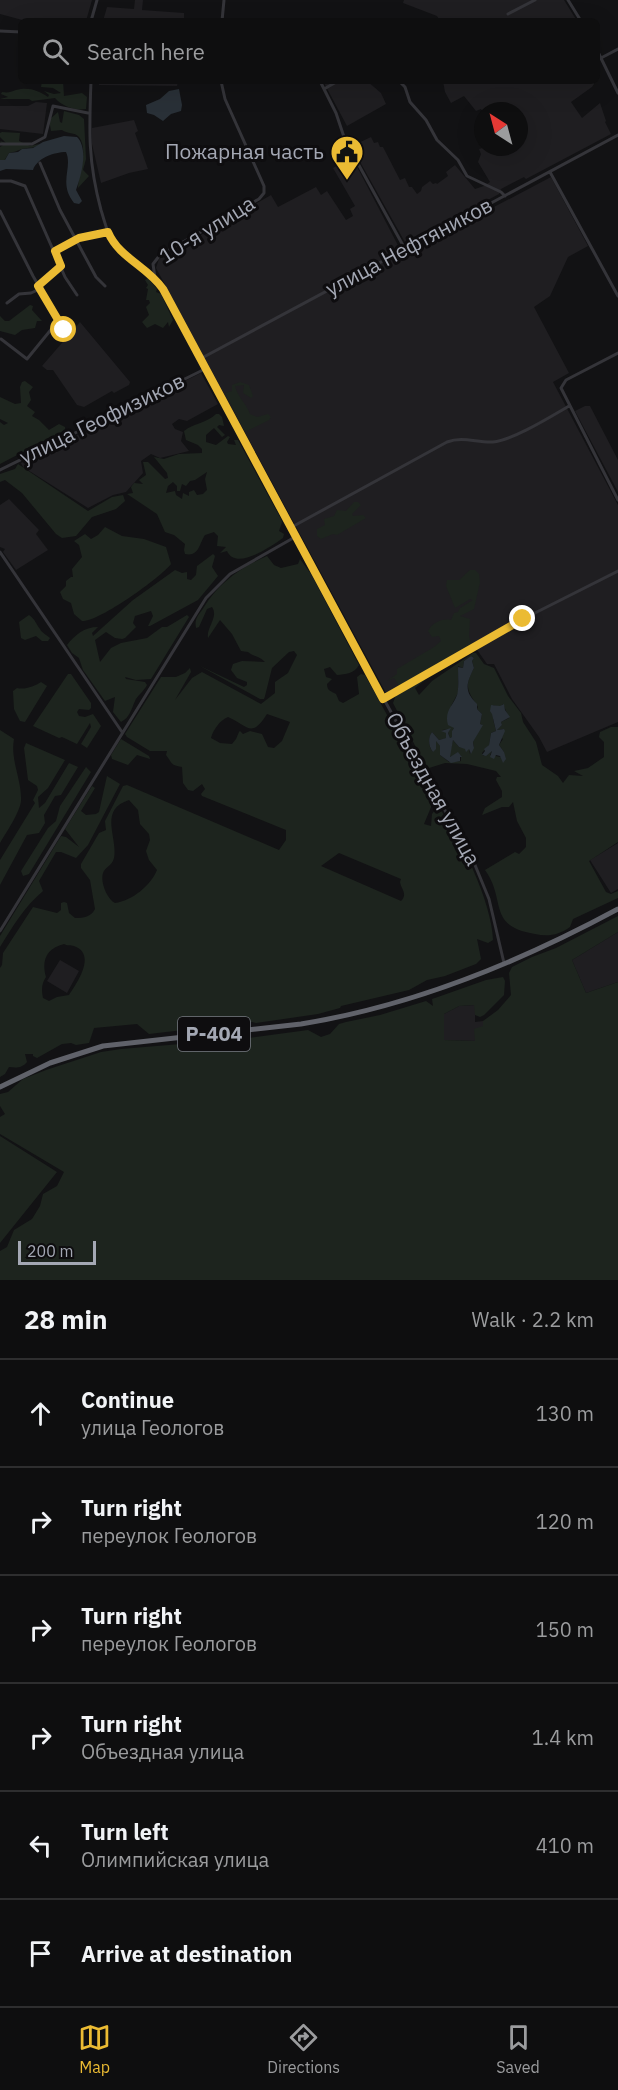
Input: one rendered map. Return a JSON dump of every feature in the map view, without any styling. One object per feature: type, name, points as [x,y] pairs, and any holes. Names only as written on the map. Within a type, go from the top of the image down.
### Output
[{"type":"highway","name":"Р-404","points":[[0,1087],[50,1063],[92,1049],[116,1044],[257,1030],[326,1020],[407,999],[504,963],[560,939],[618,909]]},
{"type":"street","points":[[92,18],[97,0]]},
{"type":"street","points":[[222,18],[224,0]]},
{"type":"street","points":[[507,14],[535,0]]},
{"type":"street","points":[[568,0],[579,18]]},
{"type":"street","points":[[0,31],[18,32]]},
{"type":"street","points":[[618,49],[601,58],[618,93]]},
{"type":"street","name":"Объездная улица","points":[[91,84],[90,160],[95,187],[113,243],[123,255],[156,280],[165,293],[290,528],[479,873],[491,906],[504,963]]},
{"type":"street","name":"10-я улица","points":[[156,280],[153,266],[154,261],[160,255],[259,199],[264,193],[264,186],[225,99],[222,84]]},
{"type":"street","points":[[322,84],[336,113],[345,140],[405,249]]},
{"type":"street","points":[[324,89],[333,84]]},
{"type":"street","points":[[402,84],[410,102],[426,120],[437,140],[458,160],[467,176],[505,196]]},
{"type":"street","points":[[0,144],[32,144],[45,137],[52,106],[89,113]]},
{"type":"street","name":"улица Нефтяников","points":[[200,359],[618,135]]},
{"type":"street","points":[[40,163],[96,277],[105,286]]},
{"type":"street","points":[[550,172],[618,296]]},
{"type":"street","points":[[0,181],[11,181],[23,185],[68,283],[77,295]]},
{"type":"street","points":[[0,211],[64,330]]},
{"type":"street","points":[[55,251],[76,239],[108,232]]},
{"type":"street","points":[[7,303],[19,294],[30,294],[61,266]]},
{"type":"street","points":[[1,339],[27,359],[58,321]]},
{"type":"street","points":[[618,353],[567,380],[561,388],[568,406],[618,500]]},
{"type":"street","name":"улица Геофизиков","points":[[0,470],[205,369]]},
{"type":"street","points":[[290,528],[447,442],[462,439],[499,441],[568,406]]},
{"type":"street","points":[[0,931],[196,612],[214,589],[230,574],[295,537]]},
{"type":"street","points":[[0,552],[122,732]]},
{"type":"street","points":[[383,699],[523,619],[618,571]]},
{"type":"shaded area","points":[[0,0],[92,0],[87,18],[18,19],[0,14]]},
{"type":"shaded area","points":[[135,0],[143,0],[142,10],[184,13],[184,18],[104,18],[107,7],[134,9]]},
{"type":"shaded area","points":[[404,0],[564,0],[575,18],[438,18],[403,3]]},
{"type":"shaded area","points":[[42,84],[63,84],[64,96],[82,93],[87,97],[86,109],[69,107],[55,98],[32,101],[29,99],[0,99],[8,97],[1,94],[2,92],[21,89],[33,90],[48,97],[49,95],[44,91],[54,94],[61,93],[53,88],[41,87]]},
{"type":"shaded area","points":[[99,84],[177,84],[177,86]]},
{"type":"shaded area","points":[[325,84],[370,84],[381,93],[386,104],[347,126]]},
{"type":"shaded area","points":[[444,84],[594,84],[571,102],[582,118],[600,103],[611,134],[526,179],[524,177],[501,189],[499,194],[406,244],[359,160],[361,158],[354,145],[371,137],[374,143],[378,142],[380,147],[383,147],[400,180],[405,178],[409,187],[412,187],[417,194],[430,181],[437,184],[448,176],[446,172],[455,165],[475,189],[484,186],[490,182],[478,162],[480,156],[528,156],[528,102],[474,102],[474,108],[464,96],[451,103]]},
{"type":"shaded area","points":[[179,89],[181,111],[171,114],[163,121],[147,113],[146,105],[160,99],[169,91]]},
{"type":"shaded area","points":[[36,102],[47,103],[43,134],[0,129],[0,106],[28,106]]},
{"type":"shaded area","points":[[64,111],[79,115],[84,119],[86,159],[83,170],[89,176],[78,188],[83,156],[82,142],[75,134],[62,130],[51,131],[49,120],[58,112],[62,123]]},
{"type":"shaded area","points":[[134,120],[138,131],[135,133],[148,169],[101,183],[92,144],[92,128]]},
{"type":"shaded area","points":[[2,132],[20,133],[19,141],[30,146],[40,144],[9,153],[4,161],[0,160],[0,147],[3,145],[0,141],[6,143],[0,137]]},
{"type":"shaded area","points":[[64,136],[77,137],[83,148],[83,163],[76,190],[82,201],[79,204],[74,203],[67,189],[68,158],[66,152],[46,156],[33,170],[6,169],[0,171],[0,160],[5,160],[9,153],[33,148],[43,142]]},
{"type":"shaded area","points":[[352,157],[403,255],[551,177],[588,246],[568,257],[550,296],[534,307],[569,373],[553,382],[618,505],[618,722],[547,752],[512,699],[494,664],[487,664],[473,644],[386,693],[156,268],[159,259],[271,195],[278,207],[316,187],[321,195],[327,191],[346,220],[353,216],[350,209],[355,206],[333,168]]},
{"type":"shaded area","points":[[148,278],[157,289],[156,292],[161,294],[173,320],[169,327],[168,322],[163,328],[155,324],[147,328],[142,322],[149,315],[146,307],[150,303],[146,300],[148,285],[145,280]]},
{"type":"shaded area","points":[[30,305],[42,321],[37,321],[35,328],[22,330],[15,335],[0,331],[0,316],[5,321],[9,321]]},
{"type":"shaded area","points":[[80,322],[130,382],[129,385],[114,393],[112,391],[84,407],[77,405],[53,370],[47,370],[42,366]]},
{"type":"shaded area","points":[[201,373],[218,404],[187,421],[179,419],[172,424],[175,429],[183,432],[181,441],[189,451],[160,458],[151,454],[141,461],[143,473],[126,492],[113,495],[88,508],[23,467],[21,463]]},
{"type":"shaded area","points":[[25,381],[33,387],[29,392],[31,400],[27,406],[35,412],[32,416],[49,430],[59,424],[65,427],[65,430],[0,464],[0,422],[4,425],[8,423],[0,419],[0,397],[15,404],[21,403],[20,387]]},
{"type":"shaded area","points":[[240,382],[249,385],[253,396],[251,398],[243,393],[244,385],[235,386],[250,414],[257,417],[268,414],[271,417],[247,431],[244,430],[225,393],[232,391],[232,385]]},
{"type":"shaded area","points":[[590,406],[618,460],[618,492],[575,411]]},
{"type":"shaded area","points":[[219,414],[222,417],[224,426],[217,427],[225,435],[222,437],[214,428],[206,435],[206,442],[216,445],[228,436],[230,437],[228,444],[236,445],[234,440],[238,440],[282,522],[279,531],[284,534],[283,538],[245,558],[231,557],[227,551],[220,553],[226,547],[217,546],[218,536],[214,532],[205,535],[196,552],[185,554],[185,544],[174,535],[165,532],[157,514],[127,494],[133,493],[131,487],[134,483],[143,484],[139,480],[146,475],[143,462],[148,462],[165,479],[168,478],[167,473],[154,457],[164,459],[179,454],[202,453],[198,445],[186,440],[184,431]],"holes":[[[207,472],[205,479],[207,490],[203,494],[197,495],[194,490],[189,492],[189,496],[183,493],[182,499],[176,495],[175,491],[166,493],[168,486],[173,482],[177,486],[177,491],[180,491],[182,484],[186,486],[190,481]]]},
{"type":"shaded area","points":[[18,464],[88,511],[112,497],[123,495],[125,501],[116,509],[92,517],[76,536],[62,538],[56,534],[22,493],[5,480],[0,482],[0,474],[15,469]]},
{"type":"shaded area","points":[[9,499],[39,530],[36,534],[48,550],[16,570],[3,552],[5,549],[0,547],[0,505]]},
{"type":"shaded area","points":[[354,502],[361,505],[352,514],[353,516],[363,515],[366,518],[337,535],[333,534],[321,539],[317,536],[317,529],[325,525],[324,519],[334,516],[337,510],[346,511]]},
{"type":"shaded area","points":[[105,527],[122,536],[144,539],[166,547],[171,564],[155,579],[115,607],[82,621],[74,614],[71,603],[63,599],[60,592],[66,586],[66,581],[73,577],[72,569],[82,557],[79,545],[74,541],[85,534],[91,539]]},
{"type":"shaded area","points":[[213,554],[215,556],[212,567],[218,576],[198,600],[150,626],[148,626],[153,616],[151,611],[135,616],[133,623],[136,627],[125,638],[115,638],[106,632],[95,640],[100,662],[111,648],[121,643],[147,638],[162,627],[167,627],[187,615],[189,617],[151,679],[136,680],[125,677],[126,679],[145,682],[147,685],[136,699],[128,716],[121,722],[113,712],[115,697],[105,701],[83,670],[79,658],[67,645],[80,632],[98,627],[92,633],[93,636],[133,600],[175,570],[182,573],[187,572],[187,579],[191,580],[196,575],[197,566]]},
{"type":"shaded area","points":[[267,556],[274,565],[281,568],[298,564],[300,559],[311,574],[359,665],[352,672],[340,675],[337,675],[330,667],[324,669],[326,677],[332,679],[327,684],[328,688],[343,703],[359,694],[357,677],[361,674],[365,675],[434,800],[424,824],[431,826],[432,814],[438,806],[465,852],[487,907],[493,940],[488,943],[477,939],[481,959],[476,964],[427,980],[409,990],[341,1006],[318,1014],[256,1023],[149,1034],[137,1024],[94,1028],[89,1043],[62,1044],[37,1058],[33,1054],[25,1054],[27,1062],[25,1064],[19,1067],[9,1067],[0,1077],[0,968],[3,953],[33,907],[57,913],[61,910],[61,903],[64,902],[67,903],[69,913],[75,918],[87,916],[93,912],[95,909],[90,880],[81,868],[81,864],[99,833],[106,830],[105,821],[123,786],[127,785],[279,850],[286,840],[286,830],[202,796],[205,789],[202,784],[193,791],[188,790],[183,783],[182,767],[172,764],[166,755],[167,751],[150,751],[125,734],[161,677],[176,677],[190,668],[191,672],[175,700],[192,678],[202,672],[261,704],[275,693],[275,682],[288,673],[297,655],[294,651],[289,652],[272,668],[264,699],[260,699],[200,666],[244,687],[247,682],[237,678],[231,670],[233,664],[242,661],[265,662],[248,652],[241,651],[232,634],[220,620],[208,638],[214,615],[212,607],[207,609],[199,627],[196,628],[197,617],[216,591],[231,577]],"holes":[[[267,714],[290,722],[282,741],[274,748],[268,747],[262,734],[250,731],[243,734],[240,731],[232,744],[220,743],[211,738],[217,726],[228,717],[249,728],[262,722]],[[129,800],[138,810],[140,824],[149,834],[150,840],[146,851],[149,860],[157,870],[140,891],[128,899],[115,903],[107,894],[102,877],[114,858],[111,825],[114,810]],[[339,853],[401,879],[404,896],[401,901],[321,866]],[[64,944],[81,950],[85,962],[69,995],[49,1001],[43,998],[42,992],[46,977],[44,965],[47,956],[53,948]]]},
{"type":"shaded area","points":[[470,570],[475,570],[479,574],[480,582],[474,609],[460,616],[470,619],[471,644],[399,686],[394,678],[387,681],[397,674],[397,669],[441,641],[439,636],[432,637],[428,631],[435,623],[441,620],[451,620],[454,613],[473,600],[470,599],[455,608],[446,586],[447,580],[459,580]]},
{"type":"shaded area","points":[[29,615],[42,632],[50,638],[48,641],[42,641],[36,636],[25,640],[21,638],[19,622]]},
{"type":"shaded area","points":[[473,653],[476,653],[484,664],[494,668],[508,696],[521,713],[523,722],[536,742],[542,765],[558,776],[563,783],[569,775],[583,776],[574,771],[588,768],[604,757],[604,742],[599,737],[600,732],[611,727],[618,727],[618,842],[589,861],[606,892],[611,894],[618,891],[618,898],[573,919],[570,927],[553,935],[540,935],[520,930],[503,918],[485,870],[515,852],[519,854],[526,847],[526,838],[517,821],[513,802],[509,807],[502,807],[482,815],[485,808],[502,797],[502,791],[496,780],[497,777],[501,777],[496,771],[467,764],[445,763],[429,768],[423,761],[393,703],[396,695],[424,679],[415,688],[419,695],[432,681]],"holes":[[[471,656],[474,658],[472,661],[474,668],[468,688],[477,709],[482,714],[480,724],[482,724],[470,754],[469,749],[459,747],[453,740],[449,757],[461,755],[461,761],[449,762],[440,755],[440,746],[436,740],[433,752],[431,750],[430,737],[432,732],[439,740],[447,738],[446,733],[442,730],[450,729],[448,733],[450,738],[452,737],[454,728],[451,706],[458,693],[458,666],[463,668],[464,661]],[[503,704],[509,718],[501,722],[502,725],[497,730],[503,729],[501,737],[503,739],[499,745],[504,752],[503,762],[501,757],[490,755],[492,751],[483,756],[482,753],[489,745],[491,733],[496,731],[493,705],[500,707]]]},
{"type":"shaded area","points":[[471,656],[474,658],[472,661],[474,668],[469,679],[468,691],[482,714],[480,724],[483,725],[473,742],[474,748],[471,754],[469,749],[466,752],[453,740],[450,757],[458,752],[462,757],[460,761],[451,763],[440,755],[440,746],[436,741],[436,749],[433,752],[429,739],[432,732],[439,740],[446,738],[446,733],[441,731],[451,728],[448,733],[450,738],[452,737],[454,728],[448,725],[447,716],[458,693],[458,667],[463,668],[464,661]]},
{"type":"shaded area","points":[[68,674],[71,674],[91,703],[89,710],[79,709],[77,712],[79,716],[85,717],[93,714],[101,726],[87,748],[81,744],[91,727],[90,723],[77,744],[33,726]]},
{"type":"shaded area","points":[[41,682],[47,686],[25,722],[20,721],[14,709],[13,691]]},
{"type":"shaded area","points":[[504,704],[510,717],[501,722],[502,725],[497,730],[504,729],[505,731],[499,745],[506,759],[503,763],[500,756],[496,755],[494,759],[490,757],[492,751],[486,756],[482,755],[484,749],[489,745],[491,733],[496,731],[490,711],[491,705]]},
{"type":"shaded area","points":[[0,730],[14,739],[13,747],[21,801],[0,843]]},
{"type":"shaded area","points":[[121,739],[149,756],[150,759],[137,755],[128,765],[112,759],[111,755]]},
{"type":"shaded area","points":[[26,743],[65,760],[48,788],[38,797],[39,808],[45,803],[69,763],[78,767],[61,795],[55,796],[44,815],[45,823],[39,833],[27,835],[0,885],[0,860],[35,803],[33,800],[38,790],[37,786],[28,780],[24,748]]},
{"type":"shaded area","points":[[86,767],[91,772],[29,874],[23,876],[21,871],[48,828],[56,821],[60,806]]},
{"type":"shaded area","points":[[107,776],[120,784],[88,845],[76,858],[56,852],[39,881],[43,891],[24,910],[0,947],[0,936],[61,836],[79,847],[65,829],[92,786],[95,788],[81,811],[86,815],[99,812]]},
{"type":"shaded area","points":[[618,843],[618,889],[611,893],[590,860]]},
{"type":"shaded area","points":[[618,916],[618,932],[572,960],[586,993],[618,982],[618,1280],[0,1280],[0,1251],[7,1247],[14,1230],[32,1219],[40,1206],[43,1194],[57,1186],[64,1172],[0,1134],[0,1117],[5,1114],[0,1106],[0,1094],[8,1092],[23,1079],[101,1052],[121,1049],[240,1039],[308,1030],[321,1037],[330,1034],[339,1024],[426,1001],[433,1006],[432,999],[486,980],[503,977],[504,995],[484,1015],[480,1017],[475,1015],[474,1005],[459,1006],[444,1014],[444,1040],[475,1041],[474,1029],[483,1026],[483,1021],[498,1010],[511,995],[509,973],[512,967],[556,948]]},
{"type":"shaded area","points":[[618,932],[618,982],[586,993],[572,960]]},
{"type":"shaded area","points":[[60,960],[79,971],[67,993],[47,981]]},
{"type":"shaded area","points":[[475,1005],[475,1022],[483,1021],[483,1026],[475,1041],[444,1040],[444,1014],[459,1006]]},
{"type":"shaded area","points":[[0,1136],[57,1172],[0,1243]]},
{"type":"place","name":"Пожарная часть","points":[[347,181]]},
{"type":"route","points":[[64,330],[38,286],[61,266],[55,251],[73,240],[108,232],[113,243],[123,255],[158,282],[163,289],[383,699],[523,619]]}]
